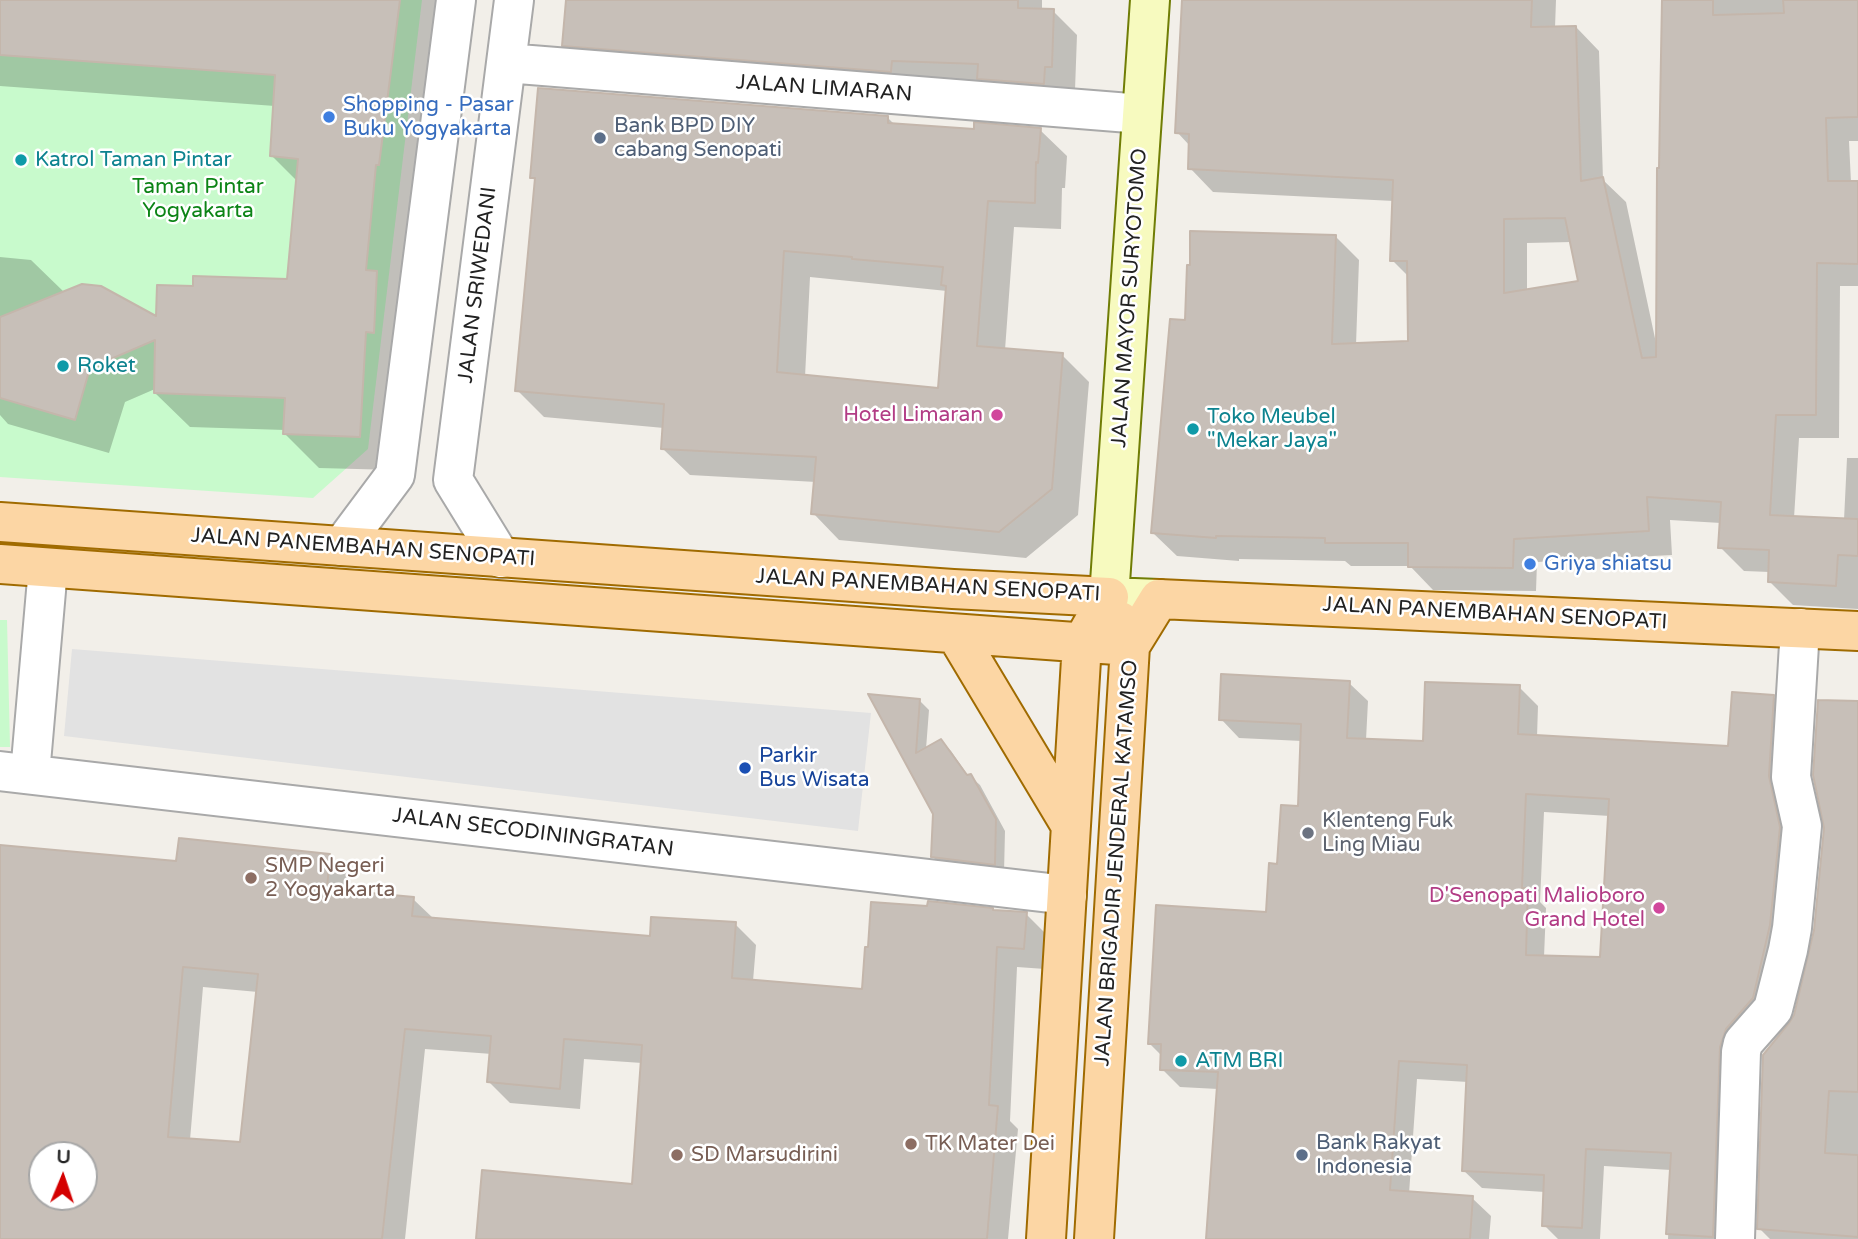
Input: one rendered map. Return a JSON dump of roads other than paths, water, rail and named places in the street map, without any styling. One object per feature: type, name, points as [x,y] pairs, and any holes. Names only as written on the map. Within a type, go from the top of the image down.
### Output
[{"type":"main road","name":"JALAN MAYOR SURYOTOMO","points":[[1109,597],[1150,0]]},
{"type":"main road","name":"JALAN PANEMBAHAN SENOPATI","points":[[0,522],[953,589],[1858,631]]},
{"type":"main road","name":"JALAN PANEMBAHAN SENOPATI","points":[[0,564],[1130,646]]},
{"type":"main road","points":[[1046,1239],[1082,643],[1109,597]]},
{"type":"main road","name":"JALAN BRIGADIR JENDERAL KATAMSO","points":[[1094,1239],[1130,646],[1109,597]]},
{"type":"main road","points":[[1130,646],[1159,599]]},
{"type":"main road","points":[[956,634],[1071,825]]},
{"type":"street","points":[[342,546],[395,475],[456,0]]},
{"type":"street","name":"JALAN SRIWEDANI","points":[[453,480],[514,0]]},
{"type":"street","name":"JALAN LIMARAN","points":[[506,63],[1142,114]]},
{"type":"street","points":[[395,475],[453,480],[501,558]]},
{"type":"street","points":[[15,772],[48,568]]},
{"type":"street","points":[[1735,1239],[1741,1052],[1748,1036],[1773,1009],[1788,950],[1793,915],[1802,826],[1791,777],[1800,628]]},
{"type":"street","name":"JALAN SECODININGRATAN","points":[[15,772],[1067,895]]},
{"type":"place","name":"Shopping - Pasar Buku Yogyakarta","points":[[329,117]]},
{"type":"place","name":"Bank BPD DIY cabang Senopati","points":[[600,138]]},
{"type":"place","name":"Katrol Taman Pintar","points":[[21,160]]},
{"type":"place","name":"Roket","points":[[63,366]]},
{"type":"place","name":"Hotel Limaran","points":[[997,415]]},
{"type":"place","name":"Toko Meubel \"Mekar Jaya\"","points":[[1193,429]]},
{"type":"place","name":"Griya shiatsu","points":[[1530,564]]},
{"type":"place","name":"Parkir Bus Wisata","points":[[745,768]]},
{"type":"place","name":"Klenteng Fuk Ling Miau","points":[[1308,833]]},
{"type":"place","name":"SMP Negeri 2 Yogyakarta","points":[[251,878]]},
{"type":"place","name":"D'Senopati Malioboro Grand Hotel","points":[[1659,908]]},
{"type":"place","name":"ATM BRI","points":[[1181,1061]]},
{"type":"place","name":"TK Mater Dei","points":[[911,1144]]},
{"type":"place","name":"SD Marsudirini","points":[[677,1155]]},
{"type":"place","name":"Bank Rakyat Indonesia","points":[[1302,1155]]},
{"type":"park label","name":"Taman Pintar Yogyakarta","points":[[198,199]]}]
